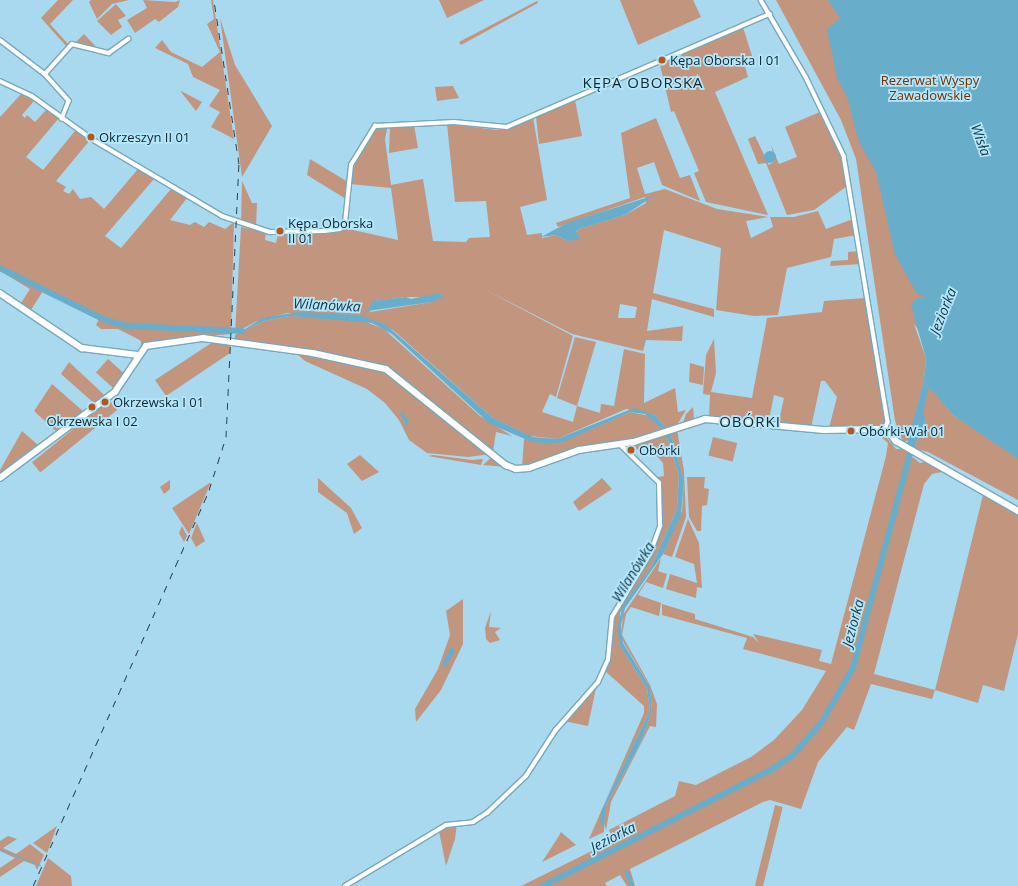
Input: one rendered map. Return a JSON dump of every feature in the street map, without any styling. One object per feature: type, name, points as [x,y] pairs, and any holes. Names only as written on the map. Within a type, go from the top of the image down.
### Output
[{"type":"street","points":[[761,0],[811,85],[844,156],[888,422],[886,430]]},
{"type":"street","points":[[0,81],[32,96],[62,119],[238,223],[280,233],[338,229],[346,219],[352,160],[375,126],[454,122],[507,127],[770,14]]},
{"type":"street","points":[[45,74],[72,44],[109,54],[128,39]]},
{"type":"street","points":[[0,40],[45,74],[70,102],[62,119]]},
{"type":"street","points":[[0,293],[82,348],[138,355]]},
{"type":"street","points":[[0,478],[115,392],[138,355],[152,344],[203,338],[313,353],[386,369],[506,465],[516,469],[529,468],[579,450],[620,445],[705,419],[823,430],[886,430],[901,444],[1018,511]]},
{"type":"street","points":[[345,886],[446,825],[480,818],[526,776],[555,731],[598,682],[608,660],[612,617],[650,554],[660,526],[659,483],[620,445]]},
{"type":"green space","points":[[58,0],[73,0],[50,24],[69,45],[67,47],[41,18]]},
{"type":"green space","points":[[91,0],[129,0],[112,4],[97,19],[89,2]]},
{"type":"green space","points":[[143,0],[175,2],[180,0],[178,7],[159,22],[155,19],[135,33],[127,20],[147,8]]},
{"type":"green space","points":[[211,0],[213,0],[234,139],[211,127],[220,112],[209,106],[220,90],[193,77],[188,64],[155,48],[162,40],[171,52],[202,67],[220,52],[207,24],[214,19]]},
{"type":"green space","points":[[439,0],[484,0],[447,18]]},
{"type":"green space","points":[[620,0],[693,0],[701,17],[638,45]]},
{"type":"green space","name":"Rezerwat Wyspy Zawadowskie","points":[[776,0],[1018,0],[1018,500],[928,452],[914,448],[926,420],[922,414],[929,386],[953,415],[1011,453],[914,324],[926,358],[924,380],[909,440],[903,442],[895,421],[856,159],[841,120]]},
{"type":"green space","points":[[537,1],[538,3],[461,45],[459,42]]},
{"type":"green space","points":[[116,4],[126,16],[118,20],[122,27],[111,35],[97,21]]},
{"type":"green space","points":[[220,18],[235,65],[272,126],[242,177]]},
{"type":"green space","points":[[743,27],[753,59],[744,63],[748,77],[715,92],[768,215],[706,202],[694,173],[699,171],[674,111],[671,112],[660,65]]},
{"type":"green space","points":[[84,34],[99,50],[74,44]]},
{"type":"green space","points":[[453,86],[459,98],[437,101],[435,87]]},
{"type":"green space","points":[[181,92],[202,102],[196,111]]},
{"type":"green space","points":[[22,93],[34,101],[22,115],[25,118],[27,115],[35,122],[46,110],[59,118],[26,157],[43,170],[75,131],[90,140],[56,181],[66,187],[63,191],[69,194],[73,189],[80,199],[91,197],[104,209],[138,169],[154,179],[105,236],[121,248],[171,189],[187,198],[170,220],[190,225],[195,222],[204,227],[209,222],[225,229],[234,222],[231,334],[151,341],[141,347],[141,341],[136,338],[118,329],[101,329],[96,325],[99,319],[43,291],[31,310],[21,303],[30,289],[0,271],[0,117]]},
{"type":"green space","points":[[575,100],[582,136],[539,144],[536,117]]},
{"type":"green space","points":[[822,111],[840,148],[847,186],[814,210],[787,215],[766,163],[758,164],[748,139],[755,136],[769,165],[775,161],[771,145],[779,164],[797,157],[785,127]]},
{"type":"green space","points":[[533,117],[547,200],[520,207],[527,235],[542,233],[542,238],[556,235],[568,241],[579,229],[625,215],[646,203],[645,197],[558,227],[556,223],[630,198],[621,133],[656,118],[680,178],[690,175],[700,201],[662,185],[654,162],[637,168],[645,194],[665,189],[717,209],[768,217],[746,221],[751,238],[773,227],[770,217],[794,217],[818,211],[826,229],[853,219],[857,235],[834,239],[831,257],[787,268],[778,315],[754,316],[716,310],[721,248],[664,230],[653,293],[714,309],[714,317],[652,299],[647,331],[683,326],[682,341],[646,340],[643,351],[572,334],[480,287],[573,336],[556,397],[550,394],[542,412],[573,422],[577,406],[600,413],[601,404],[614,406],[624,349],[645,354],[644,403],[675,388],[678,412],[686,410],[677,425],[666,428],[655,415],[626,409],[557,439],[530,436],[493,418],[393,330],[358,315],[287,313],[255,322],[235,333],[241,227],[266,232],[265,240],[276,243],[278,234],[344,228],[398,240],[391,188],[350,184],[358,150],[375,128],[388,125],[385,139],[391,185],[423,179],[433,241],[466,242],[469,238],[490,237],[486,201],[455,202],[447,124],[498,130]],"holes":[[[406,297],[423,297],[432,302],[370,312],[375,301]],[[620,304],[637,307],[635,318],[618,318]]]},
{"type":"green space","points":[[414,125],[418,148],[389,153],[390,126]]},
{"type":"green space","points":[[310,159],[348,182],[346,199],[307,175]]},
{"type":"green space","points":[[242,181],[252,203],[257,203],[256,227],[241,222]]},
{"type":"green space","points":[[859,251],[861,264],[830,266],[831,261],[848,260],[848,252]]},
{"type":"green space","points":[[866,298],[885,426],[829,428],[837,397],[825,381],[821,381],[811,428],[778,425],[784,398],[774,395],[768,425],[709,417],[710,395],[703,394],[706,355],[714,339],[716,373],[711,392],[752,398],[767,318],[822,312],[824,301]]},
{"type":"green space","points":[[290,316],[361,320],[384,329],[480,416],[512,436],[496,432],[493,452],[386,367],[235,339],[235,335],[264,321]]},
{"type":"green space","points":[[575,337],[596,342],[577,406],[557,398]]},
{"type":"green space","points":[[216,340],[230,341],[230,353],[166,396],[155,380]]},
{"type":"green space","points":[[295,352],[383,370],[491,454],[468,457],[427,453],[409,440],[399,420],[385,403],[367,389],[305,361]]},
{"type":"green space","points":[[108,359],[126,375],[114,388],[96,372]]},
{"type":"green space","points":[[69,362],[105,396],[95,404],[61,374]]},
{"type":"green space","points":[[690,363],[704,367],[703,385],[689,382]]},
{"type":"green space","points":[[52,384],[84,412],[57,432],[34,411]]},
{"type":"green space","points":[[109,400],[117,410],[40,472],[32,462]]},
{"type":"green space","points":[[693,407],[694,419],[683,423],[686,414]]},
{"type":"green space","points":[[630,412],[650,416],[663,430],[522,467],[524,439],[557,444]]},
{"type":"green space","points":[[677,429],[684,471],[686,517],[672,557],[663,554],[682,511],[684,481],[670,432]]},
{"type":"green space","points":[[22,431],[38,445],[0,473],[0,470]]},
{"type":"green space","points":[[881,431],[896,449],[903,449],[920,463],[925,462],[942,472],[932,474],[924,484],[874,674],[935,690],[932,699],[871,684],[854,730],[847,727],[818,762],[801,809],[770,800],[763,802],[630,869],[635,886],[627,886],[620,875],[605,883],[607,886],[521,886],[614,840],[609,830],[675,796],[679,781],[696,785],[751,757],[774,740],[802,710],[826,671],[743,649],[747,638],[662,615],[662,604],[695,614],[695,619],[753,637],[759,643],[753,634],[822,650],[819,661],[831,664],[886,456],[888,443],[880,436]]},
{"type":"green space","points":[[666,434],[679,474],[677,509],[651,567],[620,613],[620,646],[647,688],[650,711],[603,807],[644,713],[644,706],[605,671],[611,653],[613,619],[652,553],[662,525],[658,477],[664,476],[663,463],[646,444],[630,454],[628,451],[630,445]]},
{"type":"green space","points":[[713,437],[737,443],[733,461],[708,455]]},
{"type":"green space","points":[[360,455],[379,472],[362,481],[347,464]]},
{"type":"green space","points":[[433,455],[472,460],[483,459],[481,465],[428,456]]},
{"type":"green space","points":[[493,456],[507,467],[483,465]]},
{"type":"green space","points":[[687,477],[705,477],[704,488],[709,489],[707,505],[702,506],[701,531],[697,531],[689,517]]},
{"type":"green space","points":[[318,478],[351,508],[362,528],[354,534],[347,513],[318,492]]},
{"type":"green space","points":[[602,478],[612,489],[579,511],[573,502]]},
{"type":"green space","points":[[170,480],[170,489],[164,494],[160,487]]},
{"type":"green space","points":[[211,482],[189,534],[172,508]]},
{"type":"green space","points":[[983,495],[986,495],[1018,513],[1018,634],[1004,691],[983,685],[978,703],[935,690]]},
{"type":"green space","points":[[688,519],[699,543],[702,588],[697,587],[696,598],[666,589],[670,574],[697,583],[694,564],[675,557]]},
{"type":"green space","points":[[197,523],[205,541],[196,547],[191,538]]},
{"type":"green space","points":[[182,526],[187,536],[184,542],[179,533]]},
{"type":"green space","points":[[661,558],[658,571],[667,574],[663,588],[646,582],[638,595],[661,603],[659,616],[631,607],[626,614],[622,635],[650,685],[657,704],[656,727],[650,726],[611,802],[606,830],[603,819],[605,807],[640,744],[652,711],[650,687],[621,638],[623,615]]},
{"type":"green space","points":[[463,599],[463,644],[441,690],[416,722],[415,709],[438,669],[450,635],[446,611]]},
{"type":"green space","points":[[491,611],[489,627],[501,628],[495,632],[500,640],[490,643],[486,639],[485,628]]},
{"type":"green space","points":[[596,688],[588,726],[564,721],[582,705]]},
{"type":"green space","points":[[775,805],[783,807],[763,886],[755,886]]},
{"type":"green space","points":[[602,809],[604,832],[589,839]]},
{"type":"green space","points":[[457,823],[455,839],[446,866],[439,831]]},
{"type":"green space","points":[[57,826],[47,853],[33,843]]},
{"type":"green space","points":[[561,832],[576,845],[542,862],[557,839]]},
{"type":"green space","points":[[8,836],[17,839],[3,848],[16,854],[30,844],[44,855],[37,870],[35,865],[24,861],[0,877],[0,868],[15,858],[0,851],[0,841]]},
{"type":"green space","points":[[48,858],[71,876],[72,886],[36,886]]},
{"type":"water","name":"Rezerwat Wyspy Zawadowskie","points":[[828,0],[1018,0],[1018,459],[953,415],[929,387],[923,413],[926,420],[914,448],[907,444],[924,380],[926,358],[911,306],[914,300],[926,296],[917,294],[895,254],[876,172],[859,142],[847,97],[837,78],[827,29],[840,18]]},
{"type":"water","points":[[768,151],[772,151],[776,157],[772,163],[768,163],[764,159],[764,155]]},
{"type":"water","points":[[655,195],[625,215],[579,229],[576,232],[581,239],[568,241],[556,235],[541,237],[567,223]]},
{"type":"water","points":[[439,293],[444,297],[432,302],[367,311],[373,301],[406,297],[411,299]]},
{"type":"water","points":[[298,312],[358,315],[385,324],[493,418],[533,437],[557,439],[634,408],[655,415],[666,428],[663,430],[645,414],[630,412],[557,444],[532,442],[490,424],[392,334],[372,323],[290,316],[264,321],[235,335],[263,318]]},
{"type":"water","points":[[403,412],[409,421],[407,427],[400,413]]},
{"type":"water","points":[[670,432],[684,481],[681,515],[663,554],[625,608],[621,625],[623,643],[650,687],[652,711],[640,744],[605,807],[604,830],[600,820],[602,809],[650,711],[647,688],[620,646],[617,630],[623,605],[651,567],[677,509],[679,474],[666,434]]},
{"type":"water","points":[[451,647],[455,651],[445,668],[443,662]]},
{"type":"waterway","name":"Wilanówka","points":[[0,268],[103,319],[127,326],[242,331]]},
{"type":"waterway","points":[[361,316],[368,310]]},
{"type":"waterway","name":"Jeziorka","points":[[543,886],[771,770],[793,755],[822,722],[853,668],[912,446]]},
{"type":"waterway","points":[[0,849],[40,865]]},
{"type":"waterway","points":[[44,867],[49,869]]},
{"type":"waterway","points":[[627,872],[633,886]]},
{"type":"railway","points":[[33,886],[209,490],[226,437],[239,164],[214,0]]},
{"type":"place","name":"Kępa Oborska I 01","points":[[662,60]]},
{"type":"place","name":"Okrzeszyn II 01","points":[[91,137]]},
{"type":"place","name":"Kępa Oborska II 01","points":[[280,231]]},
{"type":"place","name":"Okrzewska I 01","points":[[105,402]]},
{"type":"place","name":"Okrzewska I 02","points":[[92,407]]},
{"type":"place","name":"Obórki-Wał 01","points":[[851,431]]},
{"type":"place","name":"Obórki","points":[[631,450]]},
{"type":"district","name":"KĘPA OBORSKA","points":[[643,83]]},
{"type":"district","name":"OBÓRKI","points":[[750,422]]},
{"type":"water label","name":"Wisła","points":[[981,140]]}]
